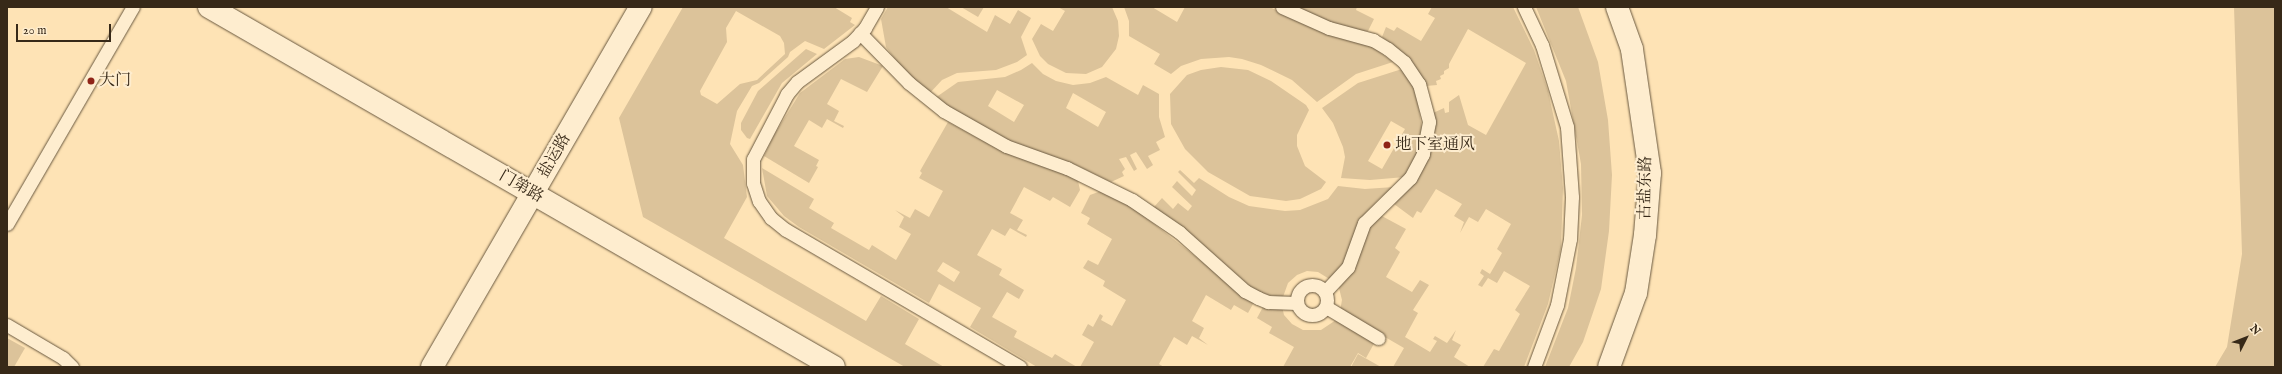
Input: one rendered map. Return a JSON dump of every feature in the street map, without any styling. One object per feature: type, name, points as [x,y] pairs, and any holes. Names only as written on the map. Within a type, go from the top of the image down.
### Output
[{"type":"street","name":"门第路","points":[[209,7],[834,367]]},
{"type":"street","name":"盐运路","points":[[432,367],[641,7]]},
{"type":"street","name":"古盐东路","points":[[1609,367],[1636,293],[1645,235],[1650,173],[1632,49],[1617,7]]},
{"type":"lane","points":[[7,224],[133,7]]},
{"type":"lane","points":[[877,7],[853,41],[797,82],[783,100],[753,159],[753,183],[759,201],[771,218],[786,230],[1020,367]]},
{"type":"lane","points":[[1282,7],[1329,28],[1373,40],[1388,49],[1404,62],[1419,84],[1429,122],[1423,154],[1410,178],[1364,223],[1348,267],[1325,292]]},
{"type":"lane","points":[[1524,7],[1542,45],[1556,84],[1567,128],[1572,190],[1570,238],[1564,275],[1555,312],[1534,367]]},
{"type":"lane","points":[[860,33],[909,83],[944,112],[1006,146],[1067,168],[1132,200],[1179,232],[1245,291],[1268,302],[1297,303]]},
{"type":"lane","points":[[1315,285],[1325,292],[1328,299],[1326,307],[1322,312],[1312,315],[1302,312],[1297,303],[1299,293],[1306,286],[1315,285]]},
{"type":"lane","points":[[1326,307],[1378,338]]},
{"type":"lane","points":[[10,326],[63,358],[72,367]]},
{"type":"shaded area","points":[[683,7],[834,7],[852,18],[850,22],[855,25],[824,49],[805,41],[790,52],[788,57],[759,83],[752,86],[737,111],[730,144],[743,165],[747,197],[724,238],[866,321],[881,296],[919,319],[905,344],[944,367],[905,367],[643,217],[619,118]],"holes":[[[736,11],[780,36],[784,43],[785,54],[757,80],[740,84],[717,104],[701,95],[700,91],[727,42],[726,28]]]},
{"type":"shaded area","points":[[888,7],[946,7],[987,32],[995,15],[1010,24],[1018,10],[1031,18],[1021,37],[1027,55],[1017,62],[996,70],[957,73],[942,80],[929,94],[900,66],[886,47],[881,19]]},
{"type":"shaded area","points":[[961,7],[984,7],[978,17]]},
{"type":"shaded area","points":[[1058,7],[1112,7],[1118,21],[1119,36],[1116,49],[1102,67],[1086,74],[1066,73],[1048,64],[1040,56],[1032,39],[1041,24],[1053,31],[1065,11]]},
{"type":"shaded area","points":[[1124,7],[1152,7],[1177,22],[1185,7],[1270,7],[1301,23],[1374,48],[1393,62],[1356,74],[1317,102],[1292,80],[1261,65],[1242,59],[1229,57],[1201,59],[1181,66],[1171,74],[1154,64],[1160,54],[1129,36],[1129,21]]},
{"type":"shaded area","points":[[1293,7],[1357,7],[1356,10],[1374,19],[1368,31],[1363,31],[1331,23]]},
{"type":"shaded area","points":[[1432,7],[1513,7],[1534,50],[1548,91],[1559,141],[1563,188],[1561,248],[1548,304],[1524,367],[1483,367],[1494,349],[1499,351],[1520,314],[1515,310],[1530,286],[1504,271],[1497,283],[1488,278],[1482,287],[1478,285],[1484,276],[1480,273],[1482,269],[1490,274],[1502,253],[1497,249],[1511,224],[1486,209],[1478,222],[1469,217],[1460,233],[1464,222],[1454,216],[1462,204],[1436,189],[1421,213],[1417,211],[1413,218],[1394,204],[1417,179],[1429,158],[1434,129],[1433,113],[1444,108],[1445,113],[1449,112],[1449,102],[1459,95],[1468,125],[1486,135],[1526,63],[1468,29],[1449,64],[1449,68],[1440,76],[1441,79],[1436,81],[1437,85],[1426,86],[1405,55],[1382,37],[1386,27],[1394,31],[1397,27],[1421,41],[1435,18],[1428,14]]},
{"type":"shaded area","points":[[1536,7],[1578,7],[1598,62],[1608,120],[1612,175],[1609,231],[1601,289],[1583,342],[1569,367],[1545,367],[1568,308],[1576,268],[1582,215],[1581,164],[1566,81]]},
{"type":"shaded area","points":[[2234,7],[2275,7],[2275,367],[2215,367],[2227,347],[2242,254]]},
{"type":"shaded area","points":[[806,49],[817,54],[782,83],[750,139],[747,138],[741,130],[741,123],[758,91]]},
{"type":"shaded area","points":[[859,57],[883,66],[867,92],[841,79],[827,104],[839,111],[834,121],[844,126],[843,128],[827,119],[822,128],[809,120],[794,146],[819,160],[816,166],[818,167],[809,183],[764,156],[774,135],[800,93],[845,59]]},
{"type":"shaded area","points":[[1032,63],[1043,74],[1056,81],[1073,85],[1090,83],[1106,77],[1138,95],[1143,85],[1159,94],[1159,117],[1165,137],[1156,142],[1160,150],[1148,156],[1153,165],[1147,169],[1136,152],[1130,155],[1137,169],[1134,171],[1126,157],[1119,159],[1125,169],[1122,172],[1124,176],[1111,182],[1076,165],[1003,139],[935,98],[958,82],[1005,77]],"holes":[[[997,90],[1024,105],[1014,122],[988,106]],[[1073,93],[1106,112],[1098,127],[1066,108]]]},
{"type":"shaded area","points":[[1221,67],[1248,70],[1271,81],[1306,105],[1309,110],[1297,135],[1297,146],[1305,166],[1326,182],[1321,189],[1300,199],[1286,201],[1250,196],[1208,172],[1185,149],[1171,124],[1170,94],[1187,75],[1201,70]]},
{"type":"shaded area","points":[[1402,69],[1416,92],[1422,129],[1417,153],[1405,177],[1370,180],[1341,178],[1345,157],[1343,147],[1333,123],[1322,108],[1358,83]],"holes":[[[1391,121],[1405,129],[1382,169],[1368,161]]]},
{"type":"shaded area","points":[[948,122],[998,149],[1075,177],[1078,181],[1080,190],[1070,207],[1053,197],[1050,201],[1024,187],[1010,213],[1023,220],[1017,230],[1027,235],[1026,237],[1010,228],[1005,236],[992,229],[977,255],[1002,269],[999,275],[1024,290],[1019,299],[1007,292],[992,317],[1017,331],[1014,337],[1052,358],[1055,354],[1077,367],[1037,367],[970,327],[981,308],[939,284],[929,303],[799,227],[784,216],[767,196],[762,168],[814,199],[809,208],[834,223],[831,228],[869,250],[872,245],[896,260],[911,234],[899,227],[904,217],[895,210],[910,218],[915,209],[929,217],[943,191],[919,178],[922,173],[920,171]],"holes":[[[943,262],[960,272],[954,282],[937,271]]]},
{"type":"shaded area","points":[[1180,170],[1194,183],[1199,178],[1229,197],[1249,206],[1285,211],[1300,210],[1328,199],[1338,186],[1365,189],[1394,187],[1380,198],[1359,220],[1344,262],[1331,280],[1318,272],[1307,271],[1297,275],[1288,283],[1283,297],[1268,295],[1253,289],[1183,227],[1154,207],[1162,198],[1173,209],[1178,203],[1188,211],[1192,206],[1172,187],[1177,181],[1192,196],[1196,190],[1178,172]]},
{"type":"shaded area","points":[[1101,191],[1130,205],[1252,301],[1253,304],[1248,313],[1234,305],[1231,310],[1206,295],[1192,321],[1204,328],[1199,338],[1208,345],[1192,336],[1187,345],[1174,337],[1159,364],[1164,367],[1080,367],[1094,342],[1082,335],[1088,324],[1093,327],[1100,314],[1103,316],[1101,320],[1112,326],[1126,300],[1103,286],[1105,281],[1083,268],[1088,260],[1098,265],[1112,239],[1087,224],[1090,218],[1081,213],[1090,195]]},
{"type":"shaded area","points":[[1380,215],[1406,229],[1395,248],[1400,252],[1386,277],[1412,292],[1420,280],[1429,285],[1413,310],[1418,313],[1405,337],[1430,352],[1437,341],[1433,339],[1435,336],[1447,343],[1456,330],[1452,340],[1461,345],[1454,357],[1470,367],[1393,367],[1404,348],[1340,311],[1342,300],[1339,288],[1354,270],[1364,237],[1371,224]]},
{"type":"shaded area","points":[[1282,306],[1284,315],[1292,324],[1303,330],[1321,330],[1336,320],[1376,340],[1366,358],[1358,353],[1350,367],[1283,367],[1294,347],[1269,333],[1272,327],[1257,318],[1263,307]]},
{"type":"shaded area","points":[[7,338],[25,348],[14,367],[7,367]]},
{"type":"shaded area","points":[[1358,354],[1381,367],[1351,367]]},
{"type":"place","name":"大门","points":[[91,81]]},
{"type":"place","name":"地下室通风","points":[[1387,145]]}]
